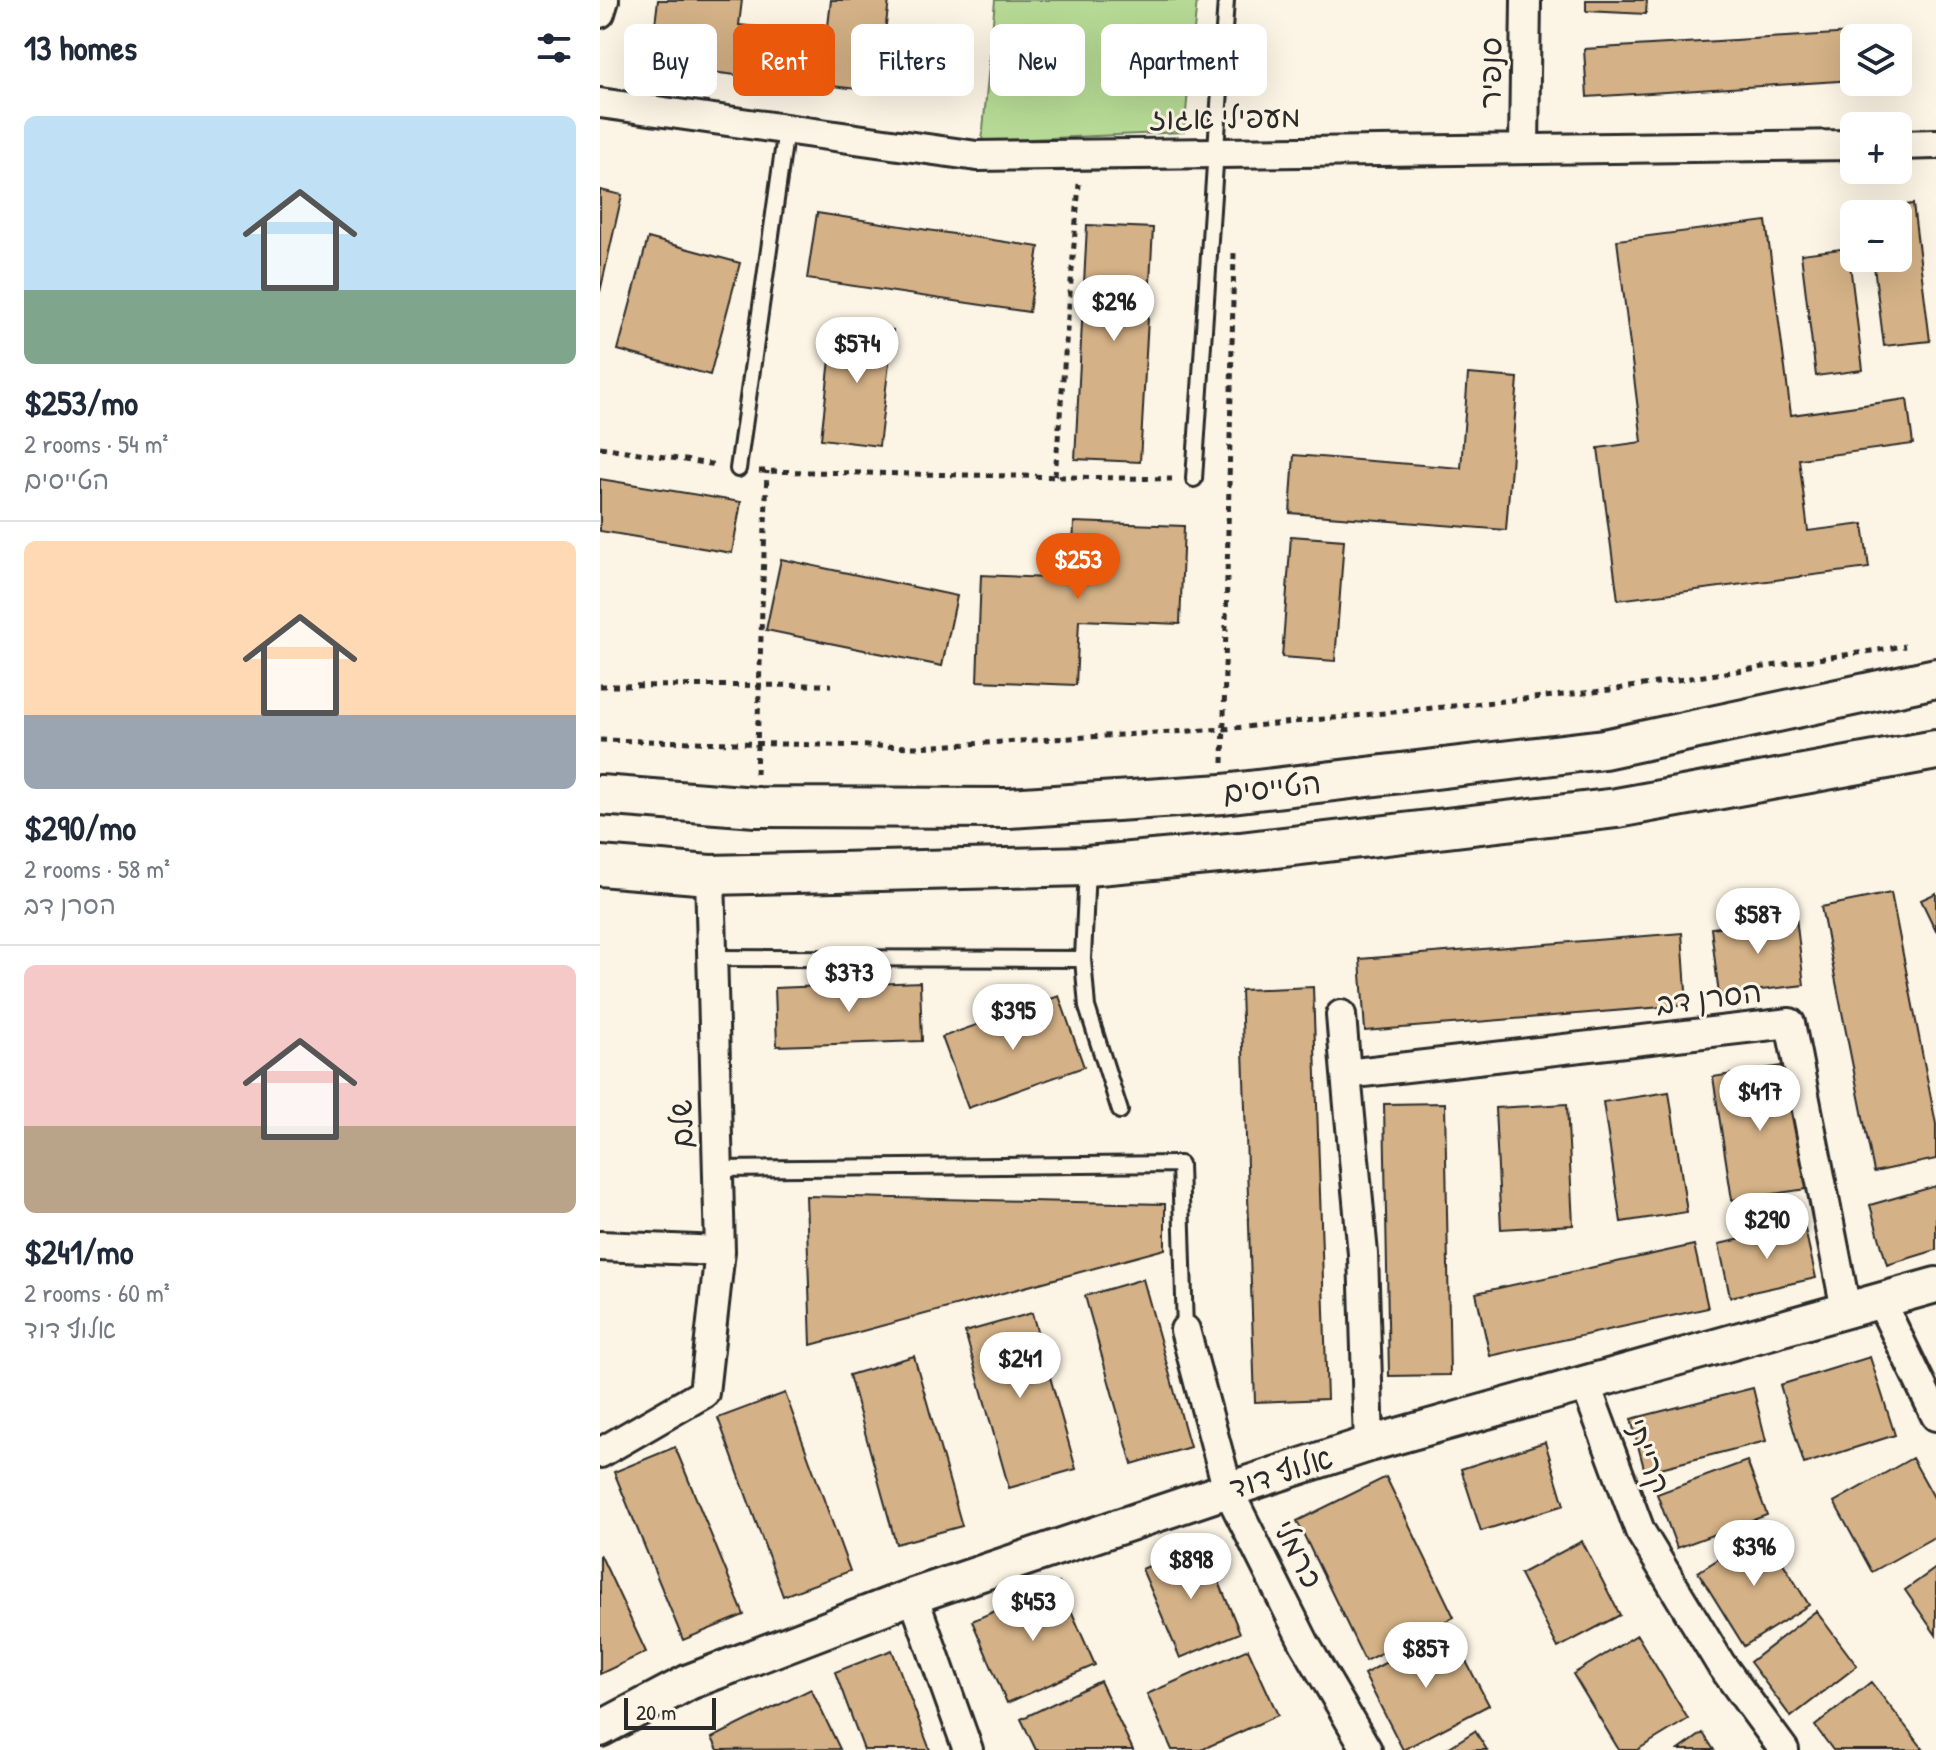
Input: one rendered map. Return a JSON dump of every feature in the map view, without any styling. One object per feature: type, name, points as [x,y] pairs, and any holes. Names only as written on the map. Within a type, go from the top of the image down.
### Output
[{"type":"main road","name":"הטייסים","points":[[600,795],[756,807],[1009,808],[1223,794],[1604,749],[1928,661]]},
{"type":"main road","name":"הטייסים","points":[[600,866],[710,875],[1087,866],[1240,852],[1617,808],[1936,750]]},
{"type":"street","points":[[600,13],[604,0]]},
{"type":"street","name":"סנפיר","points":[[1524,147],[1526,0]]},
{"type":"street","name":"מעפילי אגוז","points":[[600,103],[977,156],[1840,145]]},
{"type":"street","points":[[1912,145],[1936,144]]},
{"type":"street","name":"שלם","points":[[600,1453],[704,1393],[720,1251],[710,875]]},
{"type":"street","points":[[1341,1015],[1363,1254],[1369,1444]]},
{"type":"street","name":"הסרן דב","points":[[1346,1074],[1790,1023],[1846,1310]]},
{"type":"street","points":[[600,1246],[720,1251]]},
{"type":"street","name":"אלוף דוד","points":[[600,1729],[689,1682],[913,1596],[1228,1490],[1369,1444],[1936,1285]]},
{"type":"street","points":[[1880,1300],[1936,1416]]},
{"type":"street","name":"כרמלי","points":[[1185,1330],[1228,1490],[1305,1644],[1367,1750]]},
{"type":"street","name":"קרייתי","points":[[1585,1383],[1640,1531],[1720,1663],[1784,1750]]},
{"type":"street","points":[[913,1596],[968,1750]]},
{"type":"lane","points":[[1194,479],[1226,0]]},
{"type":"lane","points":[[738,469],[786,129]]},
{"type":"lane","points":[[1087,866],[1083,959],[1087,1007],[1120,1111]]},
{"type":"lane","points":[[711,958],[1083,959]]},
{"type":"lane","points":[[717,1169],[1180,1164],[1185,1330]]},
{"type":"path","points":[[1055,476],[1081,155]]},
{"type":"path","points":[[1223,794],[1235,246]]},
{"type":"path","points":[[600,447],[767,471],[1229,482]]},
{"type":"path","points":[[756,807],[767,471]]},
{"type":"path","points":[[600,740],[917,747],[1224,729],[1928,661]]},
{"type":"path","points":[[600,686],[831,685]]},
{"type":"green space","points":[[995,0],[1197,0],[1195,24],[1101,24],[1101,96],[1188,96],[1184,132],[982,141],[990,54],[990,96],[1085,96],[1085,24],[993,24]]},
{"type":"building","points":[[658,0],[742,0],[739,24],[733,24],[733,75],[717,73],[717,24],[655,24]]},
{"type":"building","points":[[831,0],[889,0],[886,24],[851,24],[851,88],[835,86],[835,24],[828,24]]},
{"type":"building","points":[[1586,0],[1647,0],[1646,14],[1586,11]]},
{"type":"building","points":[[1840,34],[1840,81],[1587,97],[1584,49]]},
{"type":"building","points":[[600,190],[622,195],[600,292]]},
{"type":"building","points":[[1912,204],[1930,341],[1884,346],[1875,272],[1912,272]]},
{"type":"building","points":[[817,213],[1039,247],[1029,312],[807,279]]},
{"type":"building","points":[[1766,221],[1791,415],[1907,399],[1913,444],[1799,459],[1808,531],[1863,524],[1869,568],[1618,600],[1598,448],[1642,442],[1617,240]]},
{"type":"building","points":[[1087,225],[1153,228],[1140,462],[1075,459]]},
{"type":"building","points":[[648,238],[740,263],[710,375],[618,350]]},
{"type":"building","points":[[1840,249],[1840,272],[1851,272],[1863,370],[1816,376],[1801,254]]},
{"type":"building","points":[[834,324],[893,330],[879,446],[821,439]]},
{"type":"building","points":[[1468,374],[1518,378],[1506,530],[1290,513],[1294,455],[1461,468]]},
{"type":"building","points":[[600,479],[741,502],[732,553],[600,531]]},
{"type":"building","points":[[1074,522],[1184,526],[1180,624],[1079,620],[1076,685],[977,681],[981,575],[1072,579]]},
{"type":"building","points":[[1291,536],[1344,540],[1335,661],[1282,657]]},
{"type":"building","points":[[781,559],[957,596],[942,666],[766,630]]},
{"type":"building","points":[[1891,893],[1936,1124],[1936,1159],[1874,1172],[1821,907]]},
{"type":"building","points":[[1936,893],[1936,931],[1921,900]]},
{"type":"building","points":[[1796,917],[1804,985],[1719,995],[1711,928]]},
{"type":"building","points":[[1682,933],[1687,1005],[1365,1031],[1360,959]]},
{"type":"building","points":[[920,982],[922,1041],[777,1046],[775,988]]},
{"type":"building","points":[[1313,987],[1327,1399],[1255,1402],[1241,990]]},
{"type":"building","points":[[1059,996],[1084,1067],[968,1108],[942,1037]]},
{"type":"building","points":[[1788,1065],[1807,1189],[1732,1200],[1713,1077]]},
{"type":"building","points":[[1669,1092],[1687,1212],[1621,1222],[1603,1102]]},
{"type":"building","points":[[1445,1103],[1450,1375],[1389,1376],[1384,1104]]},
{"type":"building","points":[[1567,1104],[1573,1225],[1501,1229],[1495,1108]]},
{"type":"building","points":[[1936,1186],[1936,1250],[1887,1265],[1870,1205]]},
{"type":"building","points":[[806,1196],[1165,1204],[1165,1249],[811,1345]]},
{"type":"building","points":[[1804,1225],[1816,1278],[1730,1297],[1719,1244]]},
{"type":"building","points":[[1694,1245],[1708,1308],[1490,1356],[1476,1293]]},
{"type":"building","points":[[1143,1279],[1190,1447],[1132,1464],[1085,1296]]},
{"type":"building","points":[[1032,1313],[1076,1469],[1009,1488],[965,1332]]},
{"type":"building","points":[[914,1356],[962,1526],[896,1544],[849,1375]]},
{"type":"building","points":[[1870,1357],[1895,1435],[1804,1464],[1780,1385]]},
{"type":"building","points":[[1753,1388],[1766,1441],[1645,1472],[1631,1419]]},
{"type":"building","points":[[785,1393],[850,1571],[783,1596],[718,1418]]},
{"type":"building","points":[[1545,1442],[1564,1505],[1481,1531],[1461,1469]]},
{"type":"building","points":[[675,1447],[744,1615],[683,1640],[614,1472]]},
{"type":"building","points":[[1912,1458],[1936,1501],[1936,1536],[1872,1572],[1834,1502]]},
{"type":"building","points":[[1747,1461],[1767,1515],[1677,1548],[1657,1494]]},
{"type":"building","points":[[1386,1477],[1454,1617],[1365,1661],[1297,1521]]},
{"type":"building","points":[[1763,1531],[1809,1605],[1744,1646],[1698,1572]]},
{"type":"building","points":[[1582,1541],[1620,1615],[1558,1648],[1520,1574]]},
{"type":"building","points":[[1203,1543],[1240,1633],[1180,1658],[1142,1569]]},
{"type":"building","points":[[600,1554],[646,1652],[600,1674]]},
{"type":"building","points":[[1936,1568],[1936,1635],[1905,1590]]},
{"type":"building","points":[[1059,1583],[1095,1665],[1007,1703],[972,1621]]},
{"type":"building","points":[[1816,1611],[1857,1666],[1791,1717],[1750,1662]]},
{"type":"building","points":[[1449,1629],[1489,1705],[1403,1750],[1364,1674]]},
{"type":"building","points":[[1637,1635],[1688,1719],[1637,1750],[1619,1750],[1573,1674]]},
{"type":"building","points":[[1248,1649],[1278,1715],[1201,1750],[1172,1750],[1147,1694]]},
{"type":"building","points":[[892,1650],[930,1750],[864,1750],[835,1672]]},
{"type":"building","points":[[1100,1681],[1133,1750],[1036,1750],[1021,1719]]},
{"type":"building","points":[[1871,1682],[1924,1750],[1833,1750],[1815,1726]]},
{"type":"building","points":[[811,1689],[840,1749],[718,1750],[712,1738]]},
{"type":"building","points":[[1475,1731],[1487,1750],[1445,1750]]},
{"type":"building","points":[[1703,1733],[1714,1750],[1679,1750]]}]
